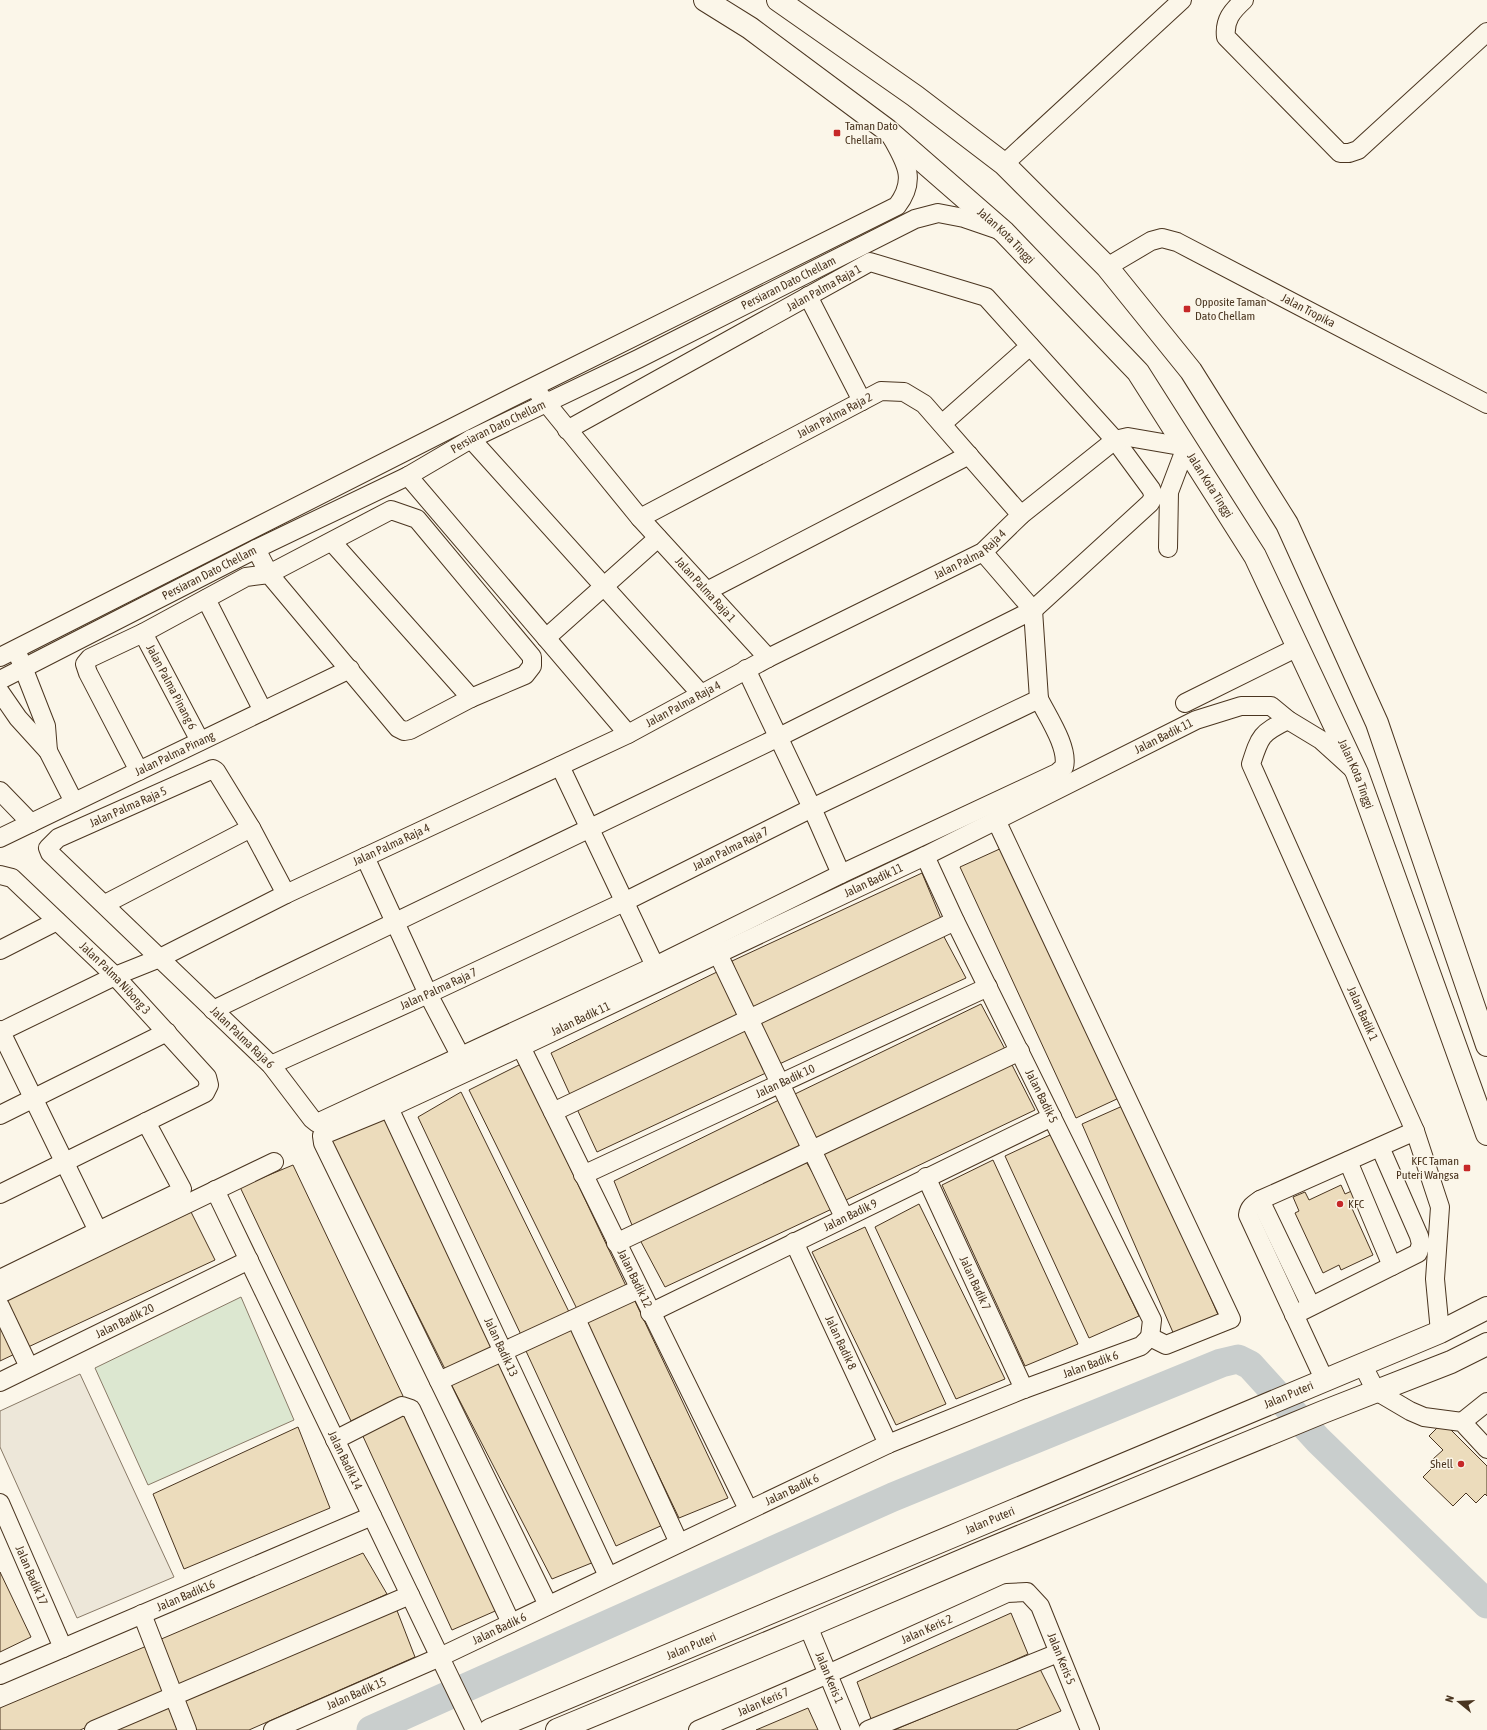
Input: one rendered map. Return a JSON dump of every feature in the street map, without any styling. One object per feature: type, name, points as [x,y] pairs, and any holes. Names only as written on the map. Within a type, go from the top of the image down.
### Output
[{"type":"main road","name":"Jalan Kota Tinggi","points":[[705,0],[750,28],[887,130],[1004,232],[1138,372],[1255,556],[1357,773],[1487,1134]]},
{"type":"main road","points":[[778,0],[791,6],[915,96],[1004,164],[1107,267],[1191,372],[1287,524],[1377,723],[1487,1045]]},
{"type":"main road","name":"Jalan Puteri","points":[[479,1727],[796,1603],[965,1529],[1440,1332],[1487,1308]]},
{"type":"main road","points":[[557,1730],[975,1555],[1323,1412],[1451,1362],[1487,1344]]},
{"type":"main road","points":[[965,1529],[975,1555]]},
{"type":"street","points":[[1004,164],[1182,0]]},
{"type":"street","points":[[1244,0],[1232,11],[1225,27],[1226,37],[1340,153],[1350,153],[1358,150],[1487,32]]},
{"type":"street","name":"Persiaran Dato Chellam","points":[[8,653],[533,387],[897,206],[906,195],[907,164],[887,130]]},
{"type":"street","name":"Persiaran Dato Chellam","points":[[0,680],[256,549],[408,476],[470,439],[638,359],[915,219],[938,213],[964,218],[1004,232]]},
{"type":"street","name":"Jalan Tropika","points":[[1107,267],[1151,240],[1162,238],[1177,242],[1487,404]]},
{"type":"street","name":"Jalan Palma Raja 1","points":[[567,430],[870,262],[986,297],[1030,346],[1121,438]]},
{"type":"street","points":[[808,296],[862,401]]},
{"type":"street","points":[[942,424],[1030,346]]},
{"type":"street","name":"Jalan Palma Raja 1","points":[[533,387],[545,404],[640,518],[768,658]]},
{"type":"street","name":"Jalan Palma Raja 2","points":[[640,518],[882,391],[904,392],[924,404],[1021,515]]},
{"type":"street","points":[[1121,438],[1186,447],[1169,492],[1168,548]]},
{"type":"street","points":[[1121,438],[1169,492]]},
{"type":"street","points":[[213,1010],[779,737],[1033,610],[1150,503],[1154,496],[1121,438]]},
{"type":"street","name":"Jalan Palma Raja 4","points":[[0,1031],[115,976],[160,958],[286,894],[628,734],[746,669],[984,552],[1021,515],[1121,438]]},
{"type":"street","points":[[470,439],[604,585],[701,694]]},
{"type":"street","points":[[707,591],[969,455]]},
{"type":"street","points":[[408,476],[628,734]]},
{"type":"street","points":[[139,771],[84,664],[90,658],[143,633],[246,577],[269,574],[391,510],[417,519],[532,657],[532,666],[525,674],[471,698],[410,730],[404,731],[398,728],[269,574],[256,549]]},
{"type":"street","points":[[546,638],[658,538]]},
{"type":"street","points":[[332,542],[471,698]]},
{"type":"street","points":[[365,857],[428,994],[460,1055],[655,966],[841,874],[1057,773],[1064,767],[1066,759],[1061,744],[1040,699],[1033,610],[984,552]]},
{"type":"street","points":[[206,599],[263,711]]},
{"type":"street","name":"Jalan Palma Pinang 6","points":[[143,633],[200,741]]},
{"type":"street","points":[[1185,703],[1298,646]]},
{"type":"street","points":[[8,653],[24,667],[46,726],[48,751]]},
{"type":"street","name":"Jalan Palma Pinang","points":[[0,838],[350,669]]},
{"type":"street","points":[[746,669],[812,808],[841,874]]},
{"type":"street","points":[[0,692],[18,718],[48,751],[74,802]]},
{"type":"street","name":"Jalan Palma Raja 7","points":[[271,1065],[428,994],[624,902],[812,808],[1040,699]]},
{"type":"street","name":"Jalan Badik 11","points":[[439,1381],[323,1143],[322,1136],[391,1113],[521,1047],[925,856],[1196,720],[1241,706],[1271,706],[1288,720],[1322,740],[1357,773]]},
{"type":"street","name":"Jalan Badik 1","points":[[1288,720],[1268,730],[1257,743],[1251,764],[1416,1131],[1440,1207],[1435,1279],[1440,1332]]},
{"type":"street","points":[[560,766],[655,966]]},
{"type":"street","name":"Jalan Palma Raja 5","points":[[48,848],[58,838],[210,770],[216,771],[251,828]]},
{"type":"street","points":[[0,790],[31,823]]},
{"type":"street","points":[[996,820],[1231,1319],[1166,1344],[1150,1337]]},
{"type":"street","points":[[105,904],[251,828],[286,894]]},
{"type":"street","name":"Jalan Palma Raja 6","points":[[48,848],[50,853],[105,904],[271,1065],[312,1119],[317,1123],[460,1055]]},
{"type":"street","name":"Jalan Badik 5","points":[[925,856],[955,921],[1152,1320],[1150,1337]]},
{"type":"street","name":"Jalan Palma Nibong 3","points":[[2,875],[12,878],[115,976],[207,1077],[209,1085],[205,1093],[146,1122]]},
{"type":"street","points":[[0,950],[57,921]]},
{"type":"street","points":[[553,1112],[955,921]]},
{"type":"street","points":[[718,954],[844,1217]]},
{"type":"street","name":"Jalan Badik 10","points":[[583,1175],[988,987]]},
{"type":"street","points":[[0,1031],[98,1231]]},
{"type":"street","points":[[0,1115],[167,1032]]},
{"type":"street","name":"Jalan Badik 12","points":[[521,1047],[650,1313],[748,1510]]},
{"type":"street","points":[[616,1243],[1020,1052]]},
{"type":"street","name":"Jalan Badik 13","points":[[391,1113],[608,1576]]},
{"type":"street","name":"Jalan Badik 9","points":[[650,1313],[926,1177],[1052,1117]]},
{"type":"street","points":[[0,1194],[146,1122],[182,1189],[177,1193],[0,1279]]},
{"type":"street","points":[[1317,1382],[1294,1315],[1248,1215],[1252,1205],[1260,1200],[1416,1131]]},
{"type":"street","points":[[1294,1315],[1418,1253],[1421,1244],[1419,1236],[1380,1147]]},
{"type":"street","points":[[1348,1161],[1392,1266]]},
{"type":"street","points":[[0,1294],[274,1162]]},
{"type":"street","name":"Jalan Badik 7","points":[[926,1177],[1024,1388]]},
{"type":"street","name":"Jalan Badik 14","points":[[215,1190],[443,1664],[479,1727]]},
{"type":"street","points":[[1260,1200],[1311,1306]]},
{"type":"street","name":"Jalan Badik 8","points":[[794,1242],[888,1444]]},
{"type":"street","name":"Jalan Badik 20","points":[[0,1382],[249,1260]]},
{"type":"street","points":[[548,1606],[439,1381],[503,1353],[639,1289]]},
{"type":"street","points":[[0,1306],[29,1368]]},
{"type":"street","points":[[576,1318],[679,1543]]},
{"type":"street","name":"Jalan Badik 6","points":[[443,1664],[511,1623],[888,1444],[1024,1388],[1141,1346],[1150,1337]]},
{"type":"street","points":[[1362,1364],[1376,1392],[1410,1411],[1424,1416],[1462,1422],[1487,1449]]},
{"type":"street","points":[[1462,1422],[1487,1402]]},
{"type":"street","points":[[336,1440],[402,1406],[411,1410],[511,1623]]},
{"type":"street","name":"Jalan Badik 17","points":[[0,1503],[63,1648]]},
{"type":"street","name":"Jalan Badik16","points":[[0,1674],[372,1516]]},
{"type":"street","name":"Jalan Keris 5","points":[[1026,1592],[1040,1606],[1086,1729]]},
{"type":"street","name":"Jalan Keris 2","points":[[828,1674],[1007,1593],[1026,1592]]},
{"type":"street","points":[[94,1730],[410,1595]]},
{"type":"street","points":[[142,1614],[187,1730]]},
{"type":"street","name":"Jalan Keris 1","points":[[808,1626],[851,1730]]},
{"type":"street","points":[[868,1730],[1058,1653]]},
{"type":"street","name":"Jalan Badik 15","points":[[273,1730],[443,1664]]},
{"type":"street","name":"Jalan Keris 7","points":[[698,1730],[828,1674]]},
{"type":"green space","points":[[241,1297],[294,1420],[148,1485],[95,1368]]},
{"type":"shaded area","points":[[80,1374],[174,1577],[77,1618],[0,1447],[0,1411]]},
{"type":"building","points":[[1004,847],[1119,1098],[1076,1118],[960,867]]},
{"type":"building","points":[[922,873],[942,921],[751,1011],[732,961]]},
{"type":"building","points":[[942,933],[966,978],[775,1066],[757,1022]]},
{"type":"building","points":[[721,970],[739,1017],[572,1099],[551,1053]]},
{"type":"building","points":[[981,1004],[1006,1051],[816,1139],[795,1094]]},
{"type":"building","points":[[747,1029],[768,1072],[597,1152],[577,1109]]},
{"type":"building","points":[[1010,1061],[1035,1110],[846,1200],[823,1152]]},
{"type":"building","points":[[521,1064],[626,1286],[578,1311],[469,1090]]},
{"type":"building","points":[[461,1092],[571,1316],[523,1339],[418,1117]]},
{"type":"building","points":[[781,1099],[804,1146],[634,1230],[614,1181]]},
{"type":"building","points":[[1127,1104],[1219,1317],[1175,1337],[1082,1124]]},
{"type":"building","points":[[382,1114],[493,1347],[445,1369],[330,1140]]},
{"type":"building","points":[[1052,1134],[1139,1316],[1089,1338],[1005,1156]]},
{"type":"building","points":[[805,1160],[834,1208],[665,1287],[640,1240]]},
{"type":"building","points":[[993,1160],[1078,1344],[1025,1366],[942,1185]]},
{"type":"building","points":[[293,1165],[403,1396],[351,1421],[240,1187]]},
{"type":"building","points":[[1341,1185],[1345,1194],[1356,1189],[1361,1199],[1350,1204],[1373,1255],[1341,1270],[1339,1265],[1323,1273],[1295,1213],[1299,1211],[1293,1197],[1305,1192],[1309,1200]]},
{"type":"building","points":[[919,1204],[1005,1379],[956,1399],[875,1227]]},
{"type":"building","points":[[191,1212],[215,1260],[26,1348],[7,1300]]},
{"type":"building","points":[[865,1227],[946,1404],[896,1425],[812,1252]]},
{"type":"building","points":[[633,1297],[728,1498],[679,1518],[585,1322]]},
{"type":"building","points":[[0,1311],[19,1352],[0,1361]]},
{"type":"building","points":[[574,1327],[665,1524],[616,1546],[526,1351]]},
{"type":"building","points":[[499,1361],[594,1562],[552,1579],[450,1382]]},
{"type":"building","points":[[406,1410],[502,1608],[452,1630],[361,1432]]},
{"type":"building","name":"Shell","points":[[1443,1422],[1487,1466],[1487,1496],[1485,1494],[1476,1503],[1466,1493],[1453,1506],[1423,1477],[1437,1463],[1433,1459],[1443,1450],[1429,1436]]},
{"type":"building","points":[[298,1427],[330,1508],[184,1569],[153,1494]]},
{"type":"building","points":[[363,1553],[387,1594],[178,1690],[159,1640]]},
{"type":"building","points":[[0,1572],[31,1637],[0,1652]]},
{"type":"building","points":[[396,1608],[415,1657],[249,1730],[194,1730],[181,1699]]},
{"type":"building","points":[[1011,1613],[1028,1654],[873,1724],[857,1682]]},
{"type":"building","points":[[149,1645],[168,1693],[80,1730],[0,1730],[0,1708]]},
{"type":"building","points":[[1040,1669],[1061,1711],[1016,1730],[894,1730]]},
{"type":"building","points":[[170,1706],[181,1730],[113,1730]]},
{"type":"building","points":[[808,1708],[818,1730],[756,1730]]},
{"type":"waterway","points":[[371,1730],[893,1497],[1221,1363],[1238,1359],[1250,1365],[1318,1440],[1487,1604]]},
{"type":"place","name":"Taman Dato Chellam","points":[[837,133]]},
{"type":"place","name":"Opposite Taman Dato Chellam","points":[[1187,309]]},
{"type":"place","name":"KFC Taman Puteri Wangsa","points":[[1467,1168]]},
{"type":"place","name":"KFC","points":[[1340,1204]]},
{"type":"place","name":"Shell","points":[[1461,1464]]}]
